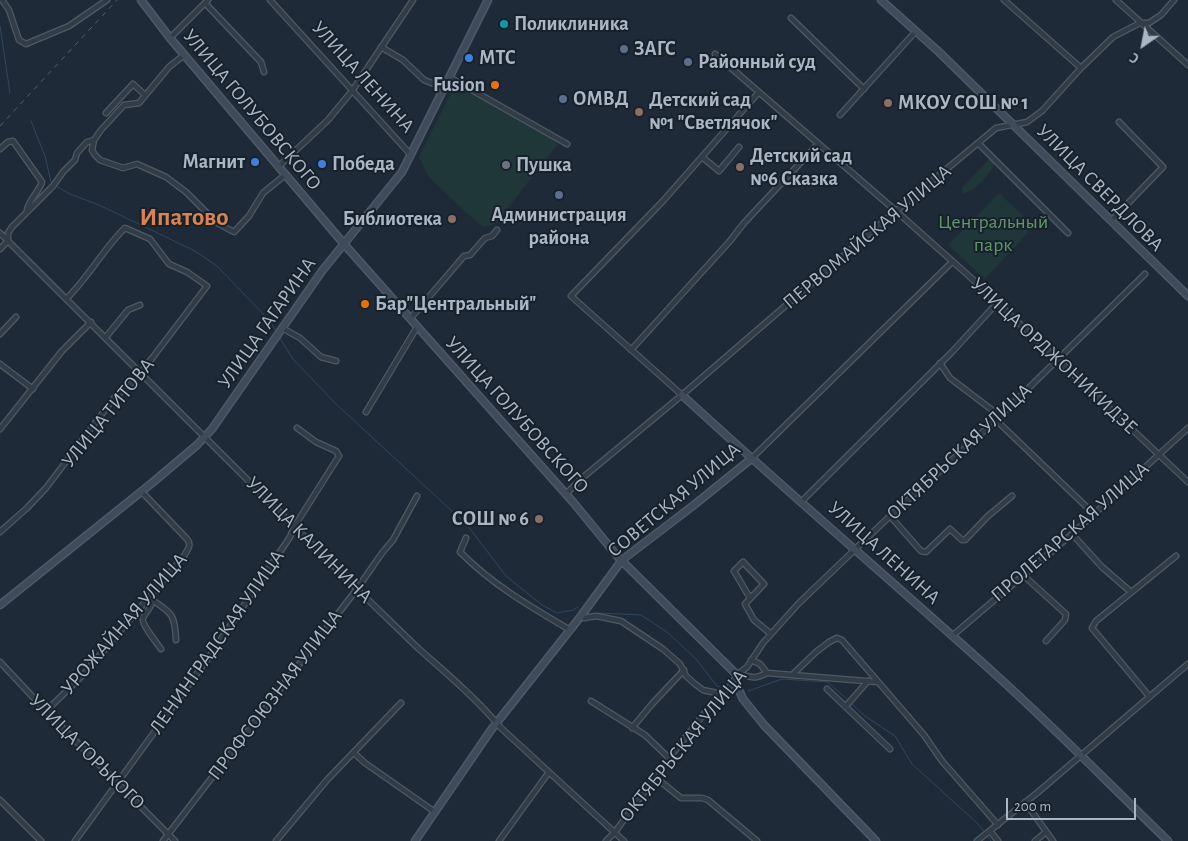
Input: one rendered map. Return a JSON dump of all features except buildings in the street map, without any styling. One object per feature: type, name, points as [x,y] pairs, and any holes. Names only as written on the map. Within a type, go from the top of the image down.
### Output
[{"type":"street","points":[[2,0],[9,10],[19,40],[26,44],[69,26],[107,0]]},
{"type":"street","name":"УЛИЦА ГОЛУБОВСКОГО","points":[[141,0],[184,55],[344,244],[566,494],[622,560],[737,675]]},
{"type":"street","name":"УЛИЦА ЛЕНИНА","points":[[270,0],[411,155]]},
{"type":"street","points":[[278,167],[328,120],[352,91],[413,0]]},
{"type":"street","name":"УЛИЦА ГАГАРИНА","points":[[0,604],[141,492],[205,437],[322,271],[402,172],[488,0]]},
{"type":"street","name":"УЛИЦА СВЕРДЛОВА","points":[[881,0],[916,31],[1188,296]]},
{"type":"street","points":[[1004,0],[1081,68]]},
{"type":"street","points":[[1116,0],[1188,65]]},
{"type":"street","name":"ПЕРВОМАЙСКАЯ УЛИЦА","points":[[566,494],[581,479],[996,128],[1027,122],[1042,111],[1081,68],[1113,37],[1140,23],[1149,23],[1161,15],[1174,0]]},
{"type":"street","points":[[170,38],[207,1],[261,62],[264,72]]},
{"type":"street","points":[[791,18],[864,89]]},
{"type":"street","points":[[840,115],[916,31]]},
{"type":"street","points":[[381,46],[403,60],[424,80],[444,88]]},
{"type":"street","name":"УЛИЦА ОРДЖОНИКИДЗЕ","points":[[715,54],[896,211],[1188,482]]},
{"type":"street","points":[[184,55],[169,67],[139,103],[124,105],[94,140],[92,150],[100,160],[123,168],[137,164],[166,177],[186,192],[217,223],[234,232],[249,216],[269,187],[285,175]]},
{"type":"street","points":[[449,77],[567,144]]},
{"type":"street","points":[[106,113],[133,84],[146,95]]},
{"type":"street","points":[[739,147],[719,171],[702,158],[759,92]]},
{"type":"street","points":[[118,100],[124,105]]},
{"type":"street","points":[[1111,221],[1163,166],[1119,122]]},
{"type":"street","points":[[0,249],[8,241],[8,233],[75,160],[87,142],[94,140]]},
{"type":"street","points":[[0,149],[8,142],[13,141],[42,182],[29,203],[27,212]]},
{"type":"street","points":[[978,143],[1068,233]]},
{"type":"street","points":[[631,350],[730,241],[744,223],[818,144]]},
{"type":"street","name":"УЛИЦА ЛЕНИНА","points":[[702,158],[664,201],[571,296],[998,676],[1168,841]]},
{"type":"street","name":"УЛИЦА ТИТОВА","points":[[0,532],[46,488],[114,398],[140,373],[207,286],[186,272],[169,264],[150,239],[125,228],[113,240],[78,287],[67,298]]},
{"type":"street","points":[[410,319],[464,256],[470,256],[485,238],[492,236],[497,230]]},
{"type":"street","name":"УЛИЦА КАЛИНИНА","points":[[0,233],[357,589],[624,841]]},
{"type":"street","name":"СОВЕТСКАЯ УЛИЦА","points":[[415,841],[496,722],[581,616],[622,560],[694,505],[751,458],[952,262]]},
{"type":"street","name":"ОКТЯБРЬСКАЯ УЛИЦА","points":[[606,841],[615,832],[669,758],[711,705],[731,685],[737,675],[747,667],[771,634],[799,602],[996,420],[1145,274]]},
{"type":"street","points":[[802,501],[997,303]]},
{"type":"street","points":[[106,337],[128,310],[140,305]]},
{"type":"street","points":[[0,334],[16,317]]},
{"type":"street","points":[[0,429],[62,351],[91,322]]},
{"type":"street","points":[[366,412],[417,327]]},
{"type":"street","points":[[281,329],[300,338],[320,357],[336,360]]},
{"type":"street","points":[[940,363],[950,378],[1000,416]]},
{"type":"street","points":[[0,364],[32,388]]},
{"type":"street","points":[[996,420],[1094,514]]},
{"type":"street","name":"ЛЕНИНГРАДСКАЯ УЛИЦА","points":[[75,841],[209,658],[290,537],[294,527],[339,455],[336,451],[309,438],[297,428]]},
{"type":"street","name":"ПРОЛЕТАРСКАЯ УЛИЦА","points":[[952,636],[1072,534],[1188,428]]},
{"type":"street","name":"УРОЖАЙНАЯ УЛИЦА","points":[[46,711],[82,676],[151,599],[184,556],[190,545],[187,538],[141,492]]},
{"type":"street","name":"ПРОФСОЮЗНАЯ УЛИЦА","points":[[163,841],[357,589],[382,552],[393,540],[417,496]]},
{"type":"street","points":[[890,516],[921,551],[926,552],[950,529],[962,540],[965,540],[988,516],[1012,496]]},
{"type":"street","points":[[1072,534],[1102,567],[1131,592]]},
{"type":"street","points":[[466,538],[460,552],[471,564],[524,604],[570,630]]},
{"type":"street","points":[[1149,696],[1092,628],[1096,621],[1176,556]]},
{"type":"street","points":[[750,598],[734,571],[743,562],[764,584],[745,604],[754,620],[771,634]]},
{"type":"street","points":[[1023,575],[1066,614],[1065,620],[1046,641]]},
{"type":"street","points":[[144,625],[143,617],[151,607],[151,599],[165,607],[174,619],[176,640]]},
{"type":"street","points":[[581,616],[584,618],[596,616],[621,621],[663,649],[680,664],[686,676],[703,690],[721,694]]},
{"type":"street","points":[[133,617],[144,625],[161,649]]},
{"type":"street","points":[[792,675],[829,642],[837,638],[842,640],[998,825]]},
{"type":"street","points":[[751,660],[760,664],[767,673]]},
{"type":"street","name":"УЛИЦА ГОРЬКОГО","points":[[0,662],[175,841]]},
{"type":"street","points":[[978,840],[1026,802],[1188,664]]},
{"type":"street","points":[[632,728],[684,670]]},
{"type":"street","points":[[876,841],[764,725],[743,699],[737,686],[737,675],[754,678],[767,673],[878,682]]},
{"type":"street","points":[[678,676],[686,676]]},
{"type":"street","points":[[846,706],[868,681]]},
{"type":"street","points":[[827,689],[890,749]]},
{"type":"street","points":[[591,701],[645,735],[669,758]]},
{"type":"street","points":[[276,841],[327,780],[401,703]]},
{"type":"street","points":[[354,753],[365,763],[435,812]]},
{"type":"street","points":[[499,841],[549,772]]},
{"type":"street","points":[[655,777],[681,798],[702,798],[708,800],[757,841]]},
{"type":"street","points":[[0,800],[41,841]]},
{"type":"street","points":[[1026,802],[1052,841]]},
{"type":"street","points":[[991,830],[998,841]]},
{"type":"street","points":[[1035,841],[1046,832]]},
{"type":"green space","points":[[457,85],[559,140],[555,141],[558,144],[497,222],[483,227],[428,176],[419,157],[453,89]]},
{"type":"green space","points":[[990,158],[995,163],[990,172],[978,186],[963,194],[963,187]]},
{"type":"green space","name":"Центральный парк","points":[[999,193],[1034,226],[985,279],[948,245]]},
{"type":"waterway","points":[[0,26],[10,93]]},
{"type":"waterway","points":[[31,121],[45,156],[53,184]]},
{"type":"waterway","points":[[56,186],[195,251],[217,266],[269,320],[276,331]]},
{"type":"waterway","points":[[279,337],[293,359],[335,403],[467,525],[506,576],[542,605],[557,613],[573,610],[578,607]]},
{"type":"waterway","points":[[598,613],[641,615],[667,632],[696,659],[717,686],[721,687]]},
{"type":"waterway","points":[[748,691],[782,679],[828,682],[865,716],[895,736],[912,764],[985,832]]},
{"type":"waterway","points":[[987,836],[991,841]]},
{"type":"railway","points":[[0,126],[117,0]]},
{"type":"place","name":"Поликлиника","points":[[504,24]]},
{"type":"place","name":"ЗАГС","points":[[624,49]]},
{"type":"place","name":"МТС","points":[[469,58]]},
{"type":"place","name":"Районный суд","points":[[688,62]]},
{"type":"place","name":"Fusion","points":[[495,85]]},
{"type":"place","name":"ОМВД","points":[[563,99]]},
{"type":"place","name":"МКОУ СОШ № 1","points":[[888,103]]},
{"type":"place","name":"Детский сад №1 \"Светлячок\"","points":[[639,112]]},
{"type":"place","name":"Магнит","points":[[255,162]]},
{"type":"place","name":"Победа","points":[[322,164]]},
{"type":"place","name":"Пушка","points":[[506,165]]},
{"type":"place","name":"Детский сад №6 Сказка","points":[[740,167]]},
{"type":"place","name":"Администрация района","points":[[559,195]]},
{"type":"place","name":"Библиотека","points":[[452,219]]},
{"type":"place","name":"Бар\"Центральный\"","points":[[365,304]]},
{"type":"place","name":"СОШ № 6","points":[[539,519]]},
{"type":"district","name":"Ипатово","points":[[184,217]]}]
